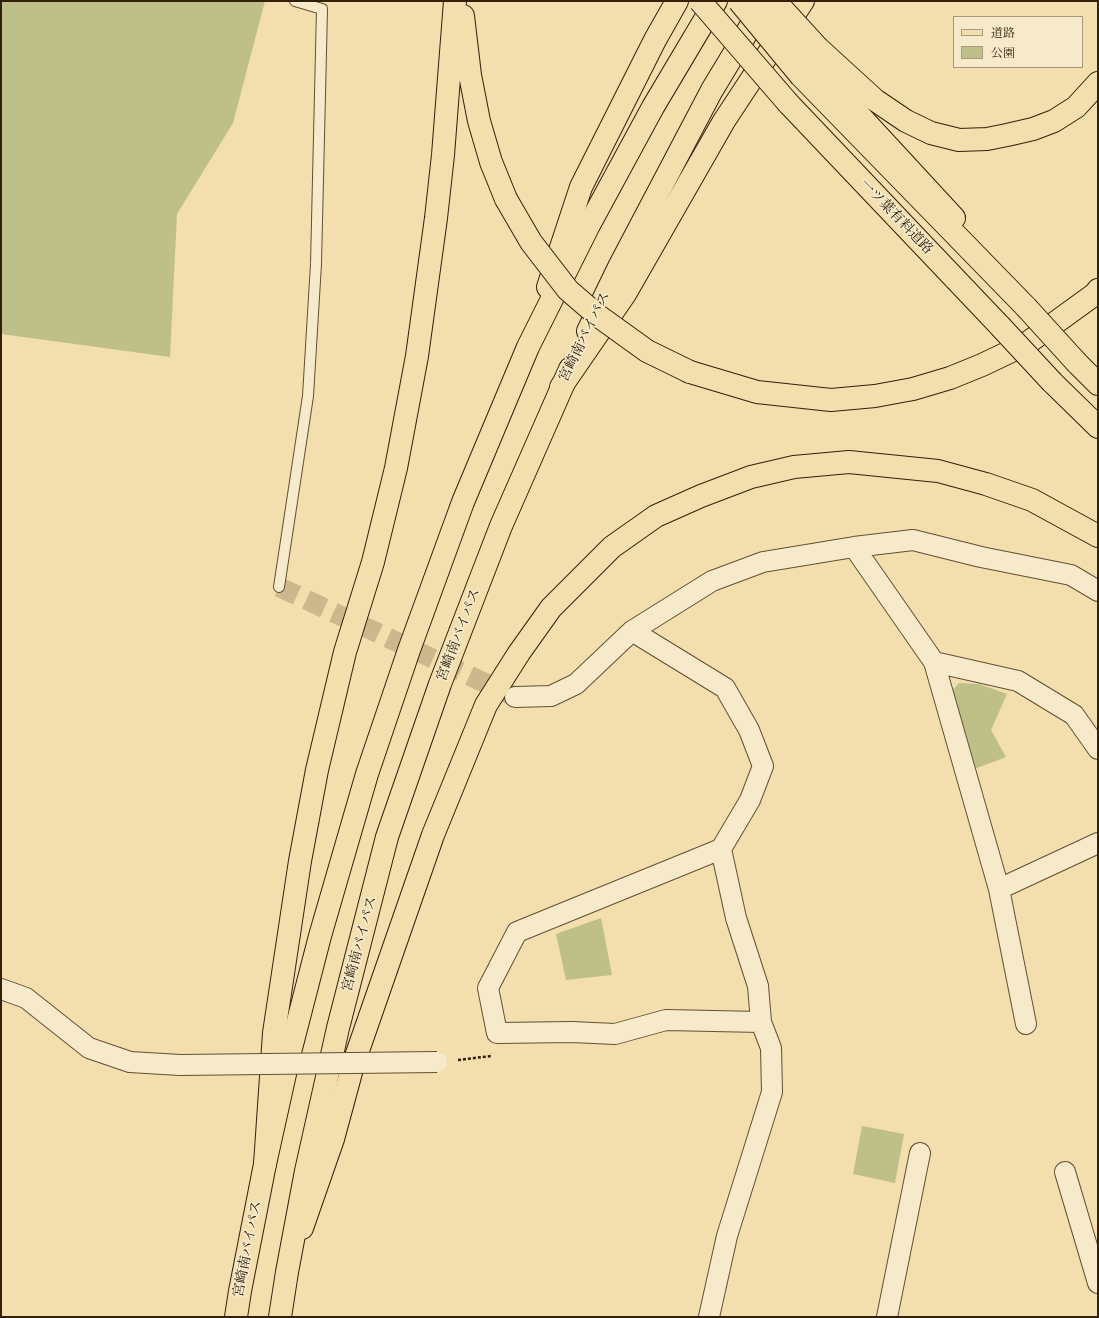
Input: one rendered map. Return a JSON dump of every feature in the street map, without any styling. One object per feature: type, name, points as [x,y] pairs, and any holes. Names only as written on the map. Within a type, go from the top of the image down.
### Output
[{"type":"main road","points":[[265,1164],[274,1034],[300,861],[317,770],[345,652],[373,562],[396,468],[417,356],[443,155],[455,1]]},
{"type":"main road","points":[[462,1],[470,75],[479,121],[491,162],[506,198],[532,242],[568,290],[597,315],[647,351],[690,372],[757,392],[831,400],[875,396],[913,389],[950,378],[982,365],[1026,344],[1098,290]]},
{"type":"main road","points":[[528,347],[581,187],[655,40],[677,1]]},
{"type":"main road","name":"一ツ葉有料道路","points":[[700,1],[788,104],[1052,382],[1098,427]]},
{"type":"main road","name":"宮崎南バイパス","points":[[236,1317],[265,1164],[289,1056],[318,944],[367,774],[409,650],[463,502],[528,347],[589,225],[649,114],[716,1]]},
{"type":"main road","points":[[739,1],[810,62],[875,100],[906,121],[931,133],[959,140],[987,139],[1033,129],[1054,121],[1076,107],[1098,83]]},
{"type":"main road","points":[[761,1],[810,62],[1026,308],[1098,384]]},
{"type":"main road","name":"宮崎南バイパス","points":[[280,1317],[306,1171],[338,1028],[387,838],[442,677],[501,526],[561,387],[620,265],[712,90],[766,1]]},
{"type":"main road","points":[[775,1],[810,62]]},
{"type":"main road","points":[[561,387],[625,294],[724,122],[803,1]]},
{"type":"main road","points":[[287,1272],[333,1139],[353,1065],[433,835],[486,705],[519,653],[551,608],[612,547],[656,516],[701,496],[751,477],[794,467],[849,462],[938,471],[986,484],[1032,500],[1098,536]]},
{"type":"main road","points":[[233,1317],[240,1291]]},
{"type":"street","points":[[515,697],[551,696],[576,684],[632,631],[712,580],[763,562],[854,547],[913,540],[981,557],[1071,575],[1098,591]]},
{"type":"street","points":[[854,547],[934,662],[999,889],[1026,1024]]},
{"type":"street","points":[[632,631],[725,688],[749,730],[763,766],[750,800],[721,849],[517,932],[488,988],[497,1033],[572,1032],[615,1034],[666,1020],[761,1022]]},
{"type":"street","points":[[934,662],[1018,681],[1074,715],[1098,749]]},
{"type":"street","points":[[999,889],[1098,843]]},
{"type":"street","points":[[709,1317],[727,1236],[772,1092],[771,1048],[761,1022],[758,986],[736,918],[721,849]]},
{"type":"street","points":[[1,989],[26,998],[88,1048],[130,1062],[180,1064],[437,1062]]},
{"type":"street","points":[[887,1317],[920,1153]]},
{"type":"street","points":[[1065,1172],[1098,1283]]},
{"type":"lane","points":[[279,587],[308,396],[316,264],[322,9],[295,1]]},
{"type":"green space","points":[[1,1],[265,1],[233,123],[177,214],[170,357],[1,334]]},
{"type":"green space","points":[[959,683],[979,684],[1007,694],[991,730],[1006,757],[969,771],[948,695]]},
{"type":"green space","points":[[601,918],[612,975],[566,980],[556,934]]},
{"type":"green space","points":[[862,1126],[904,1134],[895,1183],[853,1174]]},
{"type":"tunnel","points":[[279,587],[511,695]]}]
